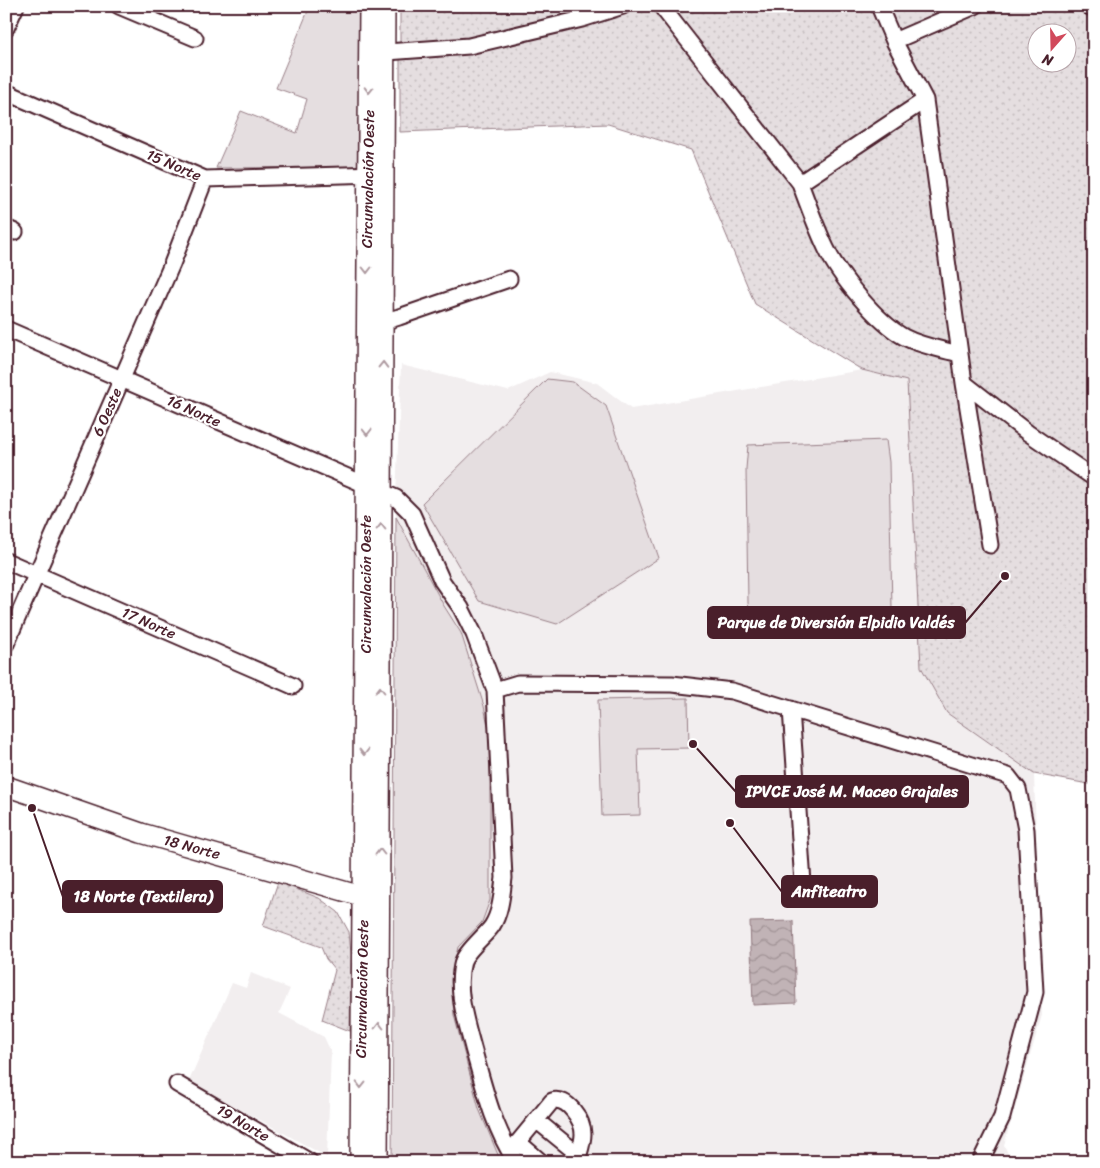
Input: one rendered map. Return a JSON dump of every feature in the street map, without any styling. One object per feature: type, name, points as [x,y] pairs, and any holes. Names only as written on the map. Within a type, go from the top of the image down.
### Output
[{"type":"main road","name":"Circunvalación Oeste","points":[[369,6],[377,52]]},
{"type":"main road","name":"Circunvalación Oeste","points":[[378,1162],[371,899],[377,52],[385,6]]},
{"type":"main road","name":"Circunvalación Oeste","points":[[360,1162],[363,933],[371,899],[364,854],[374,490]]},
{"type":"main road","name":"18 Norte","points":[[6,786],[141,833],[371,899]]},
{"type":"main road","points":[[324,885],[341,882],[355,870],[364,854]]},
{"type":"main road","points":[[324,885],[358,916],[363,933]]},
{"type":"street","points":[[6,28],[16,6]]},
{"type":"street","points":[[119,6],[195,38]]},
{"type":"street","points":[[377,52],[469,46],[582,19],[623,6]]},
{"type":"street","points":[[661,6],[800,183],[826,250],[852,289],[885,325],[904,337],[959,354]]},
{"type":"street","points":[[879,6],[894,41],[924,100],[959,354],[990,545]]},
{"type":"street","points":[[894,41],[975,6]]},
{"type":"street","points":[[1088,6],[1094,9]]},
{"type":"street","name":"15 Norte","points":[[6,92],[205,179],[376,175]]},
{"type":"street","points":[[800,183],[924,100]]},
{"type":"street","name":"6 Oeste","points":[[6,644],[172,264],[205,179]]},
{"type":"street","points":[[375,321],[509,279]]},
{"type":"street","name":"16 Norte","points":[[6,328],[396,498],[412,514],[442,581],[461,608],[470,625],[495,690],[504,878],[500,902],[493,925],[464,959],[461,980],[464,1011],[488,1105],[514,1152]]},
{"type":"street","points":[[964,383],[1028,433],[1094,478]]},
{"type":"street","name":"17 Norte","points":[[6,561],[293,686]]},
{"type":"street","points":[[495,690],[518,683],[672,684],[732,691],[1008,776],[1018,789],[1026,830],[1035,992],[1002,1117],[980,1162]]},
{"type":"street","points":[[791,709],[803,883]]},
{"type":"street","name":"19 Norte","points":[[177,1084],[310,1162]]},
{"type":"street","points":[[541,1162],[514,1152],[536,1120],[552,1101],[557,1099],[563,1101],[578,1117],[583,1134],[578,1158]]},
{"type":"street","points":[[536,1120],[578,1158]]},
{"type":"shaded area","points":[[310,6],[360,6],[358,167],[216,168],[241,111],[297,133],[307,99],[276,88]]},
{"type":"shaded area","points":[[400,6],[1094,6],[1094,785],[1034,774],[947,713],[921,667],[907,381],[862,370],[755,304],[691,150],[608,124],[400,132]]},
{"type":"shaded area","points":[[401,365],[508,391],[550,372],[597,383],[631,409],[862,370],[908,381],[921,667],[947,713],[1034,774],[1042,1015],[1004,1145],[1012,1162],[392,1162],[396,498]]},
{"type":"shaded area","points":[[547,379],[573,382],[606,406],[659,558],[557,624],[479,601],[422,503]]},
{"type":"shaded area","points":[[886,440],[889,462],[892,609],[889,620],[753,627],[748,603],[746,469],[748,445]]},
{"type":"shaded area","points":[[396,517],[444,606],[461,633],[484,706],[490,736],[490,900],[482,922],[458,947],[451,979],[454,1015],[479,1109],[501,1162],[392,1162]]},
{"type":"shaded area","points":[[688,698],[689,748],[638,749],[640,815],[602,816],[598,700]]},
{"type":"shaded area","points":[[278,882],[319,898],[338,912],[349,932],[351,954],[350,1031],[322,1020],[335,970],[326,959],[321,947],[263,926]]},
{"type":"shaded area","points":[[251,973],[290,989],[279,1013],[324,1037],[331,1052],[327,1157],[189,1081],[232,983],[246,988]]},
{"type":"water","points":[[793,921],[796,1003],[753,1005],[750,922]]},
{"type":"place","name":"Parque de Diversión Elpidio Valdés","points":[[1005,576]]},
{"type":"place","name":"IPVCE José M. Maceo Grajales","points":[[693,744]]},
{"type":"place","name":"18 Norte (Textilera)","points":[[32,808]]},
{"type":"place","name":"Anfiteatro","points":[[730,823]]}]
